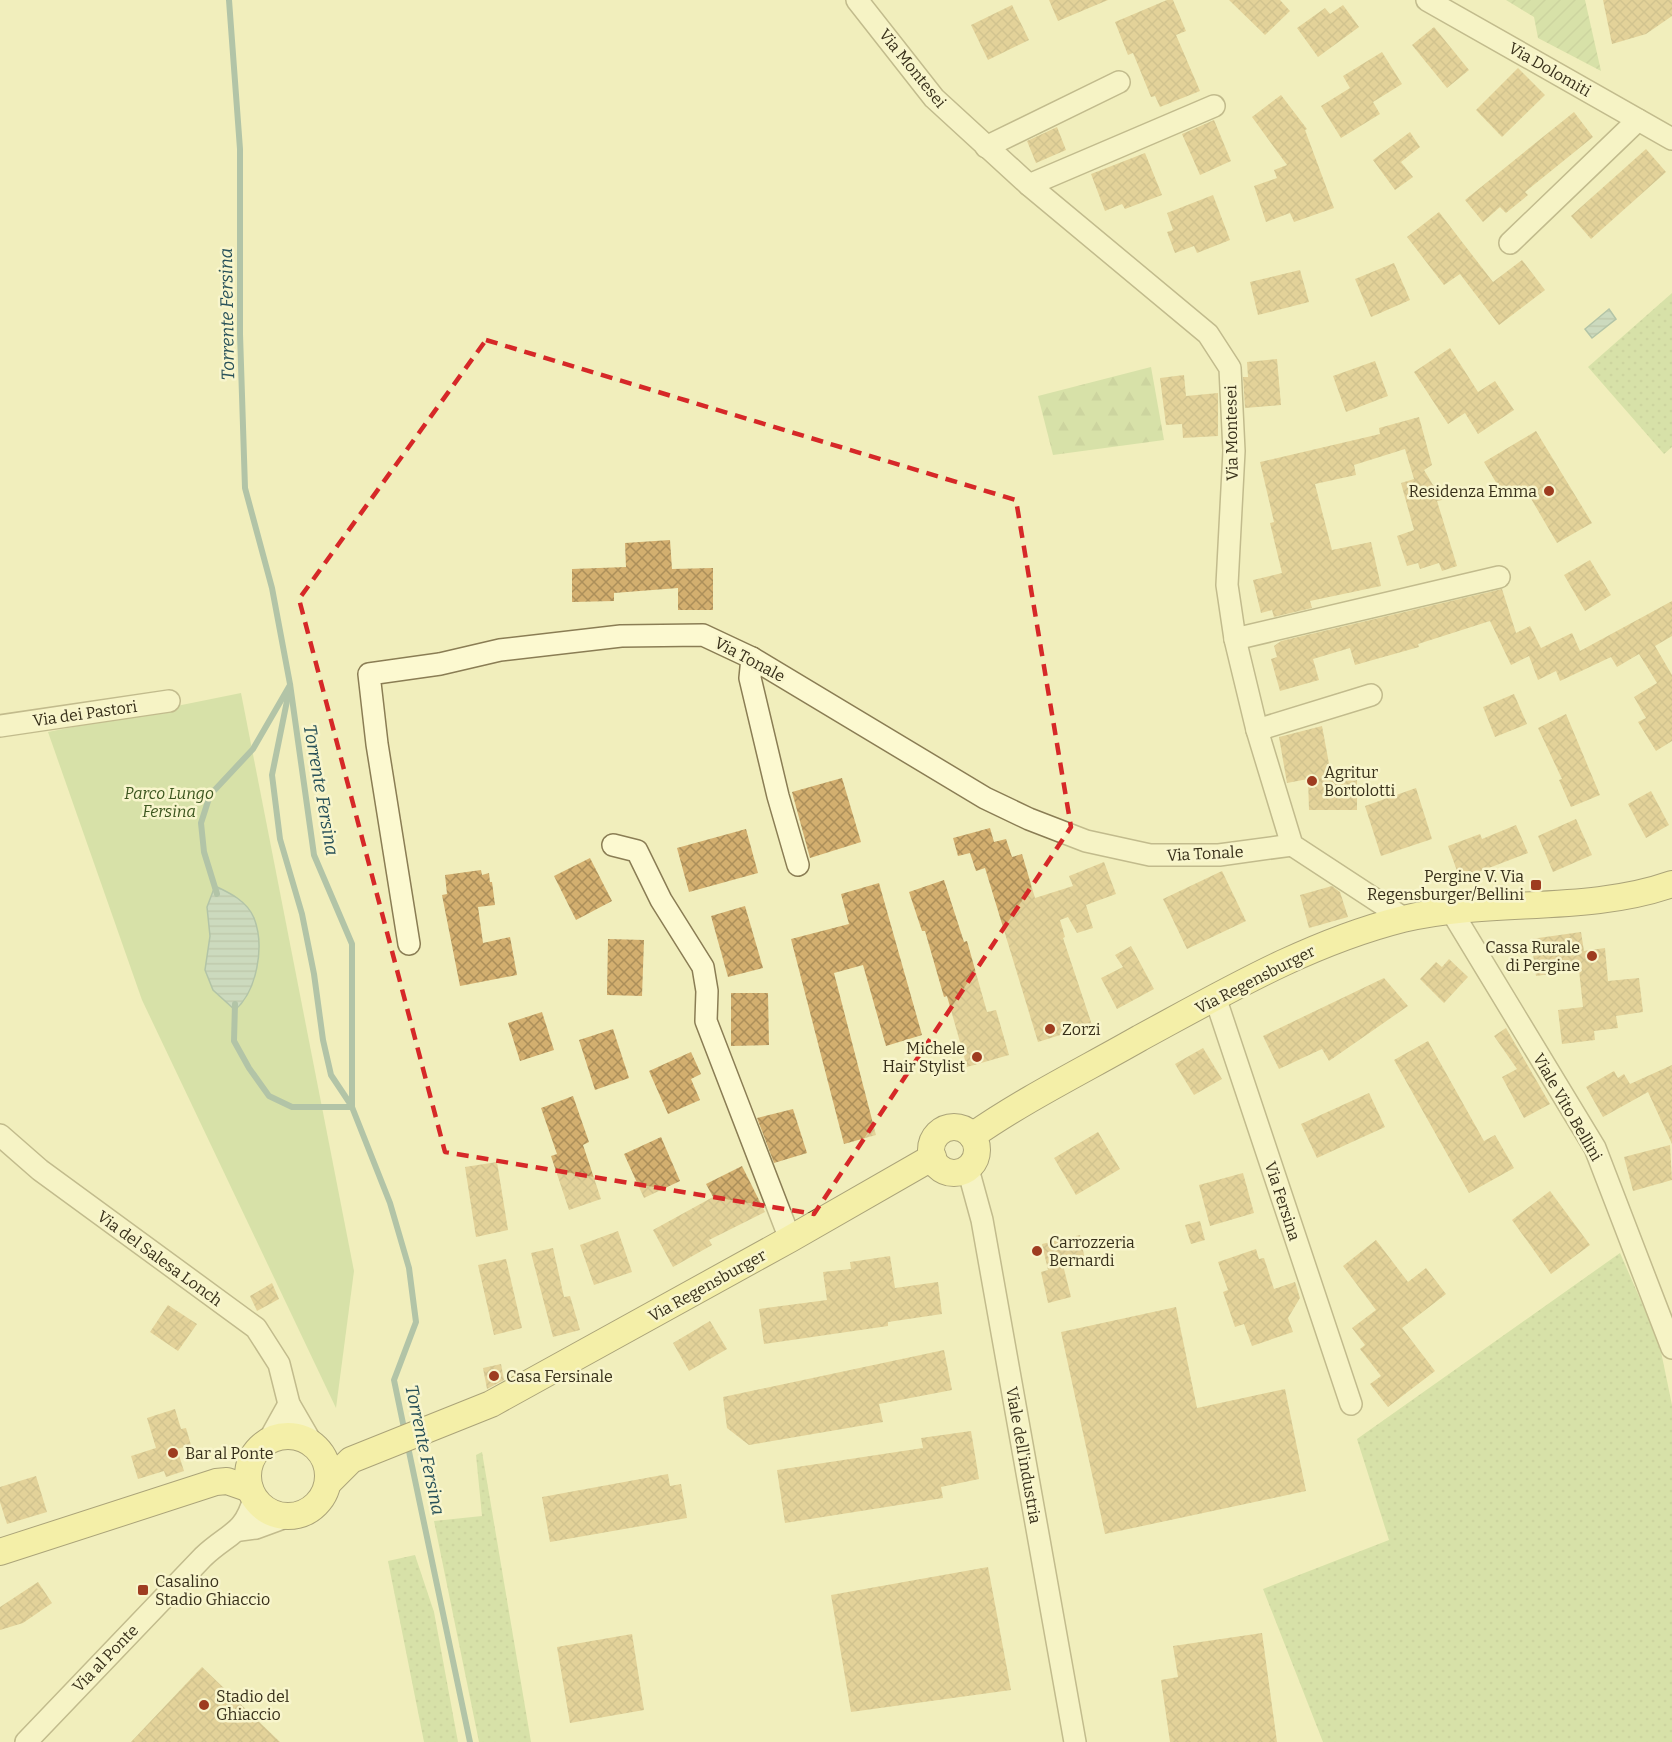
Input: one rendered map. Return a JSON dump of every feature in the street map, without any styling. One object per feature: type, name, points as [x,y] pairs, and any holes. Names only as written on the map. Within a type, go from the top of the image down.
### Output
[{"type":"main road","name":"Via Regensburger","points":[[972,1136],[1036,1096],[1215,997],[1288,959],[1344,936],[1405,919],[1452,912],[1608,898],[1672,884]]},
{"type":"main road","points":[[954,1127],[972,1136],[977,1152],[968,1169],[949,1172],[936,1164],[933,1157],[933,1143],[941,1132],[954,1127]]},
{"type":"main road","name":"Via Regensburger","points":[[351,1460],[479,1409],[790,1239],[933,1157]]},
{"type":"main road","points":[[0,1552],[181,1493],[227,1481],[252,1493],[273,1514],[286,1517],[306,1512],[317,1505],[328,1484],[351,1460],[290,1436],[262,1447],[181,1493]]},
{"type":"main road","points":[[252,1493],[249,1464],[262,1447]]},
{"type":"main road","points":[[316,1447],[328,1466],[328,1484]]},
{"type":"street","name":"Via Montesei","points":[[857,0],[934,98],[1029,185],[1208,334],[1230,368],[1234,451],[1227,585],[1236,639],[1257,730],[1292,845]]},
{"type":"street","name":"Via Dolomiti","points":[[1427,0],[1672,139]]},
{"type":"street","points":[[986,147],[1119,82]]},
{"type":"street","points":[[1029,185],[1214,106]]},
{"type":"street","points":[[1510,243],[1638,120]]},
{"type":"street","points":[[1236,639],[1499,577]]},
{"type":"street","name":"Via Tonale","points":[[409,944],[377,744],[369,674],[440,664],[500,650],[621,636],[703,634],[752,658],[985,798],[1029,819],[1086,841],[1150,855],[1219,855],[1292,845]]},
{"type":"street","points":[[752,658],[750,678],[778,796],[798,864]]},
{"type":"street","points":[[1257,730],[1371,695]]},
{"type":"street","name":"Via dei Pastori","points":[[0,726],[169,701]]},
{"type":"street","points":[[613,845],[637,851],[662,900],[703,967],[707,991],[706,1021],[790,1239]]},
{"type":"street","points":[[1292,845],[1405,919]]},
{"type":"street","name":"Viale Vito Bellini","points":[[1452,912],[1595,1148],[1672,1348]]},
{"type":"street","name":"Via Fersina","points":[[1215,997],[1351,1404]]},
{"type":"street","name":"Via del Salesa Lonch","points":[[0,1135],[40,1170],[256,1328],[279,1364],[289,1404],[316,1447]]},
{"type":"street","name":"Viale dell'industria","points":[[968,1169],[976,1193],[986,1242],[1075,1742]]},
{"type":"street","points":[[262,1447],[289,1404]]},
{"type":"street","points":[[240,1530],[249,1516],[252,1493]]},
{"type":"street","name":"Via al Ponte","points":[[26,1742],[221,1540],[240,1530],[272,1523],[286,1517]]},
{"type":"highlighted area","points":[[486,340],[1016,500],[1071,827],[814,1214],[445,1152],[299,599]]},
{"type":"green space","points":[[1506,0],[1585,0],[1601,71],[1538,38],[1534,17]]},
{"type":"green space","points":[[1672,293],[1672,447],[1664,454],[1588,367]]},
{"type":"green space","points":[[1151,367],[1164,440],[1053,455],[1038,396]]},
{"type":"green space","name":"Parco Lungo Fersina","points":[[241,693],[354,1271],[336,1408],[142,1000],[48,732]]},
{"type":"green space","points":[[1620,1253],[1659,1342],[1672,1405],[1672,1742],[1323,1742],[1263,1589],[1389,1540],[1357,1439]]},
{"type":"green space","points":[[482,1452],[531,1742],[479,1742],[434,1521],[482,1516],[476,1455]]},
{"type":"green space","points":[[415,1555],[434,1612],[458,1742],[424,1742],[388,1561]]},
{"type":"water","points":[[1609,309],[1616,319],[1592,338],[1585,329]]},
{"type":"water","points":[[215,886],[243,902],[251,912],[257,929],[259,954],[254,980],[243,1002],[235,1010],[213,990],[205,970],[210,936],[207,907]]},
{"type":"building","points":[[1049,0],[1108,0],[1058,21]]},
{"type":"building","points":[[1167,0],[1173,0],[1186,31],[1176,35],[1200,91],[1160,107],[1155,96],[1151,97],[1133,53],[1128,55],[1115,22]]},
{"type":"building","points":[[1229,0],[1280,0],[1290,11],[1265,35]]},
{"type":"building","points":[[1603,0],[1672,0],[1672,16],[1646,34],[1612,44]]},
{"type":"building","points":[[1012,5],[1029,40],[988,60],[971,25]]},
{"type":"building","points":[[1343,5],[1359,27],[1318,57],[1297,28],[1325,8],[1330,14]]},
{"type":"building","points":[[1434,27],[1469,70],[1447,88],[1412,45]]},
{"type":"building","points":[[1382,52],[1402,84],[1373,102],[1380,114],[1341,138],[1321,106],[1350,88],[1343,76]]},
{"type":"building","points":[[1518,68],[1545,95],[1502,137],[1476,110]]},
{"type":"building","points":[[1281,95],[1307,129],[1305,130],[1334,208],[1294,222],[1290,213],[1266,222],[1254,186],[1277,178],[1274,170],[1287,165],[1252,117]]},
{"type":"building","points":[[1574,112],[1593,137],[1525,192],[1528,195],[1506,213],[1500,207],[1483,222],[1465,200]]},
{"type":"building","points":[[1214,120],[1231,161],[1200,175],[1182,134]]},
{"type":"building","points":[[1057,127],[1066,150],[1036,163],[1027,141]]},
{"type":"building","points":[[1410,132],[1420,147],[1401,162],[1413,177],[1395,190],[1373,160]]},
{"type":"building","points":[[1646,149],[1666,172],[1591,239],[1571,216]]},
{"type":"building","points":[[1145,153],[1162,195],[1125,209],[1122,204],[1105,211],[1091,174]]},
{"type":"building","points":[[1213,195],[1230,240],[1197,253],[1194,246],[1175,253],[1167,232],[1173,230],[1167,213]]},
{"type":"building","points":[[1439,212],[1493,282],[1522,260],[1545,290],[1499,325],[1460,274],[1444,285],[1407,237]]},
{"type":"building","points":[[1394,263],[1410,300],[1371,317],[1355,279]]},
{"type":"building","points":[[1300,270],[1309,302],[1258,315],[1250,282]]},
{"type":"building","points":[[1450,348],[1478,392],[1495,381],[1514,410],[1478,434],[1465,413],[1448,424],[1414,372]]},
{"type":"building","points":[[1277,359],[1281,405],[1245,408],[1243,377],[1248,377],[1247,362]]},
{"type":"building","points":[[1375,361],[1388,396],[1346,412],[1333,376]]},
{"type":"building","points":[[1184,375],[1186,396],[1218,393],[1218,436],[1183,438],[1182,424],[1166,425],[1160,378]]},
{"type":"building","points":[[1419,417],[1432,465],[1424,470],[1442,500],[1437,501],[1457,566],[1442,571],[1439,563],[1420,569],[1418,563],[1407,566],[1397,536],[1414,530],[1401,483],[1414,479],[1405,449],[1354,465],[1356,475],[1315,484],[1332,550],[1371,542],[1381,586],[1310,601],[1312,608],[1274,617],[1272,610],[1261,613],[1253,580],[1282,573],[1270,523],[1274,522],[1260,462],[1380,434],[1379,428]]},
{"type":"building","name":"Residenza Emma","points":[[1536,431],[1592,523],[1557,543],[1523,485],[1504,496],[1484,462]]},
{"type":"building","points":[[670,540],[672,569],[713,568],[713,610],[678,610],[678,588],[614,593],[614,601],[572,602],[572,569],[626,567],[625,543]]},
{"type":"building","points":[[1590,560],[1611,595],[1585,611],[1564,575]]},
{"type":"building","points":[[1502,589],[1516,633],[1530,626],[1541,648],[1572,633],[1580,651],[1672,601],[1672,636],[1655,646],[1672,675],[1672,741],[1656,751],[1638,722],[1646,718],[1634,697],[1657,683],[1639,654],[1617,667],[1611,657],[1560,681],[1556,671],[1538,680],[1529,656],[1511,665],[1490,621],[1418,644],[1419,647],[1355,665],[1350,648],[1313,659],[1319,680],[1280,691],[1271,659],[1277,657],[1274,646],[1281,641]]},
{"type":"building","points":[[1514,694],[1527,724],[1495,737],[1483,707]]},
{"type":"building","points":[[1566,714],[1600,795],[1571,807],[1559,780],[1562,779],[1538,728]]},
{"type":"building","points":[[1322,726],[1330,769],[1357,768],[1357,810],[1309,810],[1308,779],[1287,783],[1279,737]]},
{"type":"building","points":[[842,778],[861,842],[810,858],[792,792]]},
{"type":"building","points":[[1416,788],[1432,839],[1381,856],[1365,806]]},
{"type":"building","points":[[1651,791],[1669,825],[1646,838],[1628,804]]},
{"type":"building","points":[[1576,819],[1592,855],[1553,872],[1538,836]]},
{"type":"building","points":[[1516,825],[1528,853],[1460,879],[1448,846],[1480,834],[1482,839]]},
{"type":"building","points":[[990,828],[994,842],[1006,839],[1012,857],[1022,854],[1035,898],[1073,886],[1069,876],[1104,862],[1116,894],[1086,905],[1093,928],[1077,933],[1068,917],[1060,920],[1065,937],[1063,938],[1092,1025],[1038,1042],[985,868],[976,871],[970,853],[958,856],[953,838]]},
{"type":"building","points":[[746,829],[758,873],[689,892],[677,848]]},
{"type":"building","points":[[590,858],[612,901],[576,920],[554,876]]},
{"type":"building","points":[[481,870],[482,875],[489,873],[495,905],[478,907],[483,943],[510,937],[517,975],[460,986],[442,895],[447,894],[445,875]]},
{"type":"building","points":[[1222,871],[1246,921],[1187,949],[1163,899]]},
{"type":"building","points":[[944,880],[964,942],[967,941],[987,1012],[996,1010],[1009,1055],[967,1067],[947,996],[944,997],[925,931],[922,931],[909,892]]},
{"type":"building","points":[[879,883],[922,1035],[886,1046],[863,965],[834,973],[876,1135],[844,1144],[791,939],[849,924],[841,894]]},
{"type":"building","points":[[1332,886],[1340,892],[1348,917],[1309,928],[1300,895]]},
{"type":"building","points":[[745,906],[763,968],[728,977],[711,916]]},
{"type":"building","points":[[1581,932],[1584,951],[1605,948],[1608,981],[1639,978],[1643,1012],[1616,1016],[1618,1028],[1594,1031],[1595,1040],[1562,1044],[1558,1010],[1583,1007],[1579,970],[1536,976],[1531,939]]},
{"type":"building","points":[[608,939],[644,940],[642,996],[607,995]]},
{"type":"building","points":[[1131,946],[1154,989],[1117,1009],[1101,978],[1123,967],[1115,955]]},
{"type":"building","points":[[1449,959],[1468,977],[1444,1003],[1420,979],[1436,962],[1442,967]]},
{"type":"building","points":[[1384,978],[1408,1006],[1329,1061],[1322,1049],[1279,1069],[1263,1036]]},
{"type":"building","points":[[731,993],[768,993],[769,1045],[731,1046]]},
{"type":"building","points":[[542,1012],[554,1050],[520,1061],[508,1023]]},
{"type":"building","points":[[1506,1028],[1550,1104],[1524,1118],[1502,1077],[1517,1069],[1494,1036]]},
{"type":"building","points":[[613,1029],[629,1078],[595,1090],[579,1040]]},
{"type":"building","points":[[1428,1041],[1484,1141],[1495,1135],[1514,1168],[1469,1193],[1394,1060]]},
{"type":"building","points":[[1203,1048],[1222,1079],[1194,1095],[1175,1064]]},
{"type":"building","points":[[691,1052],[701,1074],[691,1079],[700,1100],[668,1114],[649,1071]]},
{"type":"building","points":[[1672,1065],[1672,1144],[1648,1092],[1603,1117],[1586,1087],[1614,1071],[1618,1078],[1624,1074],[1630,1084]]},
{"type":"building","points":[[1369,1093],[1385,1127],[1317,1158],[1301,1124]]},
{"type":"building","points":[[573,1096],[589,1142],[583,1145],[601,1199],[569,1210],[551,1156],[557,1154],[541,1108]]},
{"type":"building","points":[[793,1109],[807,1153],[774,1163],[757,1118]]},
{"type":"building","points":[[1098,1132],[1120,1169],[1076,1195],[1054,1158]]},
{"type":"building","points":[[661,1137],[680,1181],[644,1198],[624,1154]]},
{"type":"building","points":[[1670,1145],[1672,1180],[1633,1191],[1624,1157]]},
{"type":"building","points":[[497,1162],[508,1230],[476,1237],[465,1167]]},
{"type":"building","points":[[742,1166],[765,1212],[709,1240],[712,1245],[673,1267],[653,1230],[713,1197],[706,1184]]},
{"type":"building","points":[[1243,1173],[1254,1213],[1210,1226],[1199,1185]]},
{"type":"building","points":[[1550,1191],[1590,1245],[1551,1274],[1512,1220]]},
{"type":"building","points":[[1200,1221],[1205,1240],[1191,1244],[1185,1225]]},
{"type":"building","points":[[618,1231],[632,1272],[594,1285],[580,1245]]},
{"type":"building","points":[[1080,1235],[1085,1260],[1063,1265],[1071,1297],[1048,1303],[1041,1272],[1048,1270],[1042,1244]]},
{"type":"building","points":[[1376,1240],[1408,1282],[1426,1268],[1446,1294],[1402,1328],[1435,1371],[1388,1407],[1370,1384],[1381,1376],[1360,1349],[1365,1345],[1352,1328],[1376,1310],[1343,1266]]},
{"type":"building","points":[[553,1248],[564,1297],[570,1296],[580,1330],[553,1337],[531,1253]]},
{"type":"building","points":[[1256,1249],[1259,1259],[1264,1258],[1274,1289],[1295,1282],[1300,1298],[1288,1318],[1293,1332],[1252,1346],[1244,1324],[1235,1327],[1223,1292],[1228,1290],[1218,1262]]},
{"type":"building","points":[[890,1256],[895,1288],[938,1282],[942,1314],[888,1322],[888,1326],[764,1344],[759,1309],[827,1300],[823,1272],[851,1269],[850,1262]]},
{"type":"building","points":[[506,1259],[522,1328],[494,1335],[478,1265]]},
{"type":"building","points":[[272,1283],[279,1299],[257,1311],[250,1296]]},
{"type":"building","points":[[168,1305],[197,1324],[178,1351],[150,1332]]},
{"type":"building","points":[[1176,1307],[1197,1408],[1285,1389],[1306,1491],[1105,1534],[1061,1332]]},
{"type":"building","points":[[710,1321],[727,1349],[689,1371],[673,1343]]},
{"type":"building","points":[[944,1350],[952,1390],[879,1404],[883,1422],[749,1445],[727,1428],[723,1397]]},
{"type":"building","name":"Casa Fersinale","points":[[501,1364],[504,1380],[487,1389],[483,1368]]},
{"type":"building","points":[[175,1409],[181,1429],[186,1428],[191,1445],[177,1449],[184,1471],[166,1477],[164,1471],[138,1479],[131,1456],[156,1448],[147,1418]]},
{"type":"building","points":[[971,1431],[979,1479],[941,1487],[943,1498],[785,1523],[777,1470],[923,1448],[921,1438]]},
{"type":"building","points":[[668,1474],[670,1486],[681,1484],[687,1518],[550,1542],[542,1497]]},
{"type":"building","points":[[36,1476],[47,1512],[7,1524],[0,1502],[0,1487]]},
{"type":"building","points":[[988,1567],[1011,1690],[851,1712],[831,1595]]},
{"type":"building","points":[[38,1582],[52,1603],[23,1623],[0,1630],[0,1607]]},
{"type":"building","points":[[1262,1633],[1277,1742],[1170,1742],[1161,1680],[1178,1677],[1173,1646]]},
{"type":"building","points":[[632,1634],[644,1710],[570,1723],[557,1647]]},
{"type":"building","name":"Stadio del Ghiaccio","points":[[202,1667],[280,1742],[131,1742]]},
{"type":"waterway","name":"Torrente Fersina","points":[[229,0],[240,149],[240,334],[245,488],[272,588],[290,684],[314,855],[352,944],[352,1107],[390,1203],[409,1268],[416,1322],[394,1380],[405,1433]]},
{"type":"waterway","points":[[217,894],[204,852],[201,823],[210,795],[253,749],[290,685]]},
{"type":"waterway","points":[[289,691],[272,775],[280,839],[302,914],[331,1075],[351,1105]]},
{"type":"waterway","points":[[235,1004],[234,1041],[249,1068],[269,1096],[292,1107],[352,1107]]},
{"type":"waterway","name":"Torrente Fersina","points":[[407,1442],[470,1742]]},
{"type":"place","name":"Residenza Emma","points":[[1549,491]]},
{"type":"place","name":"Agritur Bortolotti","points":[[1312,781]]},
{"type":"place","name":"Pergine V. Via Regensburger/Bellini","points":[[1536,885]]},
{"type":"place","name":"Cassa Rurale di Pergine","points":[[1592,956]]},
{"type":"place","name":"Zorzi","points":[[1050,1029]]},
{"type":"place","name":"Michele Hair Stylist","points":[[977,1057]]},
{"type":"place","name":"Carrozzeria Bernardi","points":[[1037,1251]]},
{"type":"place","name":"Casa Fersinale","points":[[494,1376]]},
{"type":"place","name":"Bar al Ponte","points":[[173,1453]]},
{"type":"place","name":"Casalino Stadio Ghiaccio","points":[[143,1590]]},
{"type":"place","name":"Stadio del Ghiaccio","points":[[204,1705]]}]
